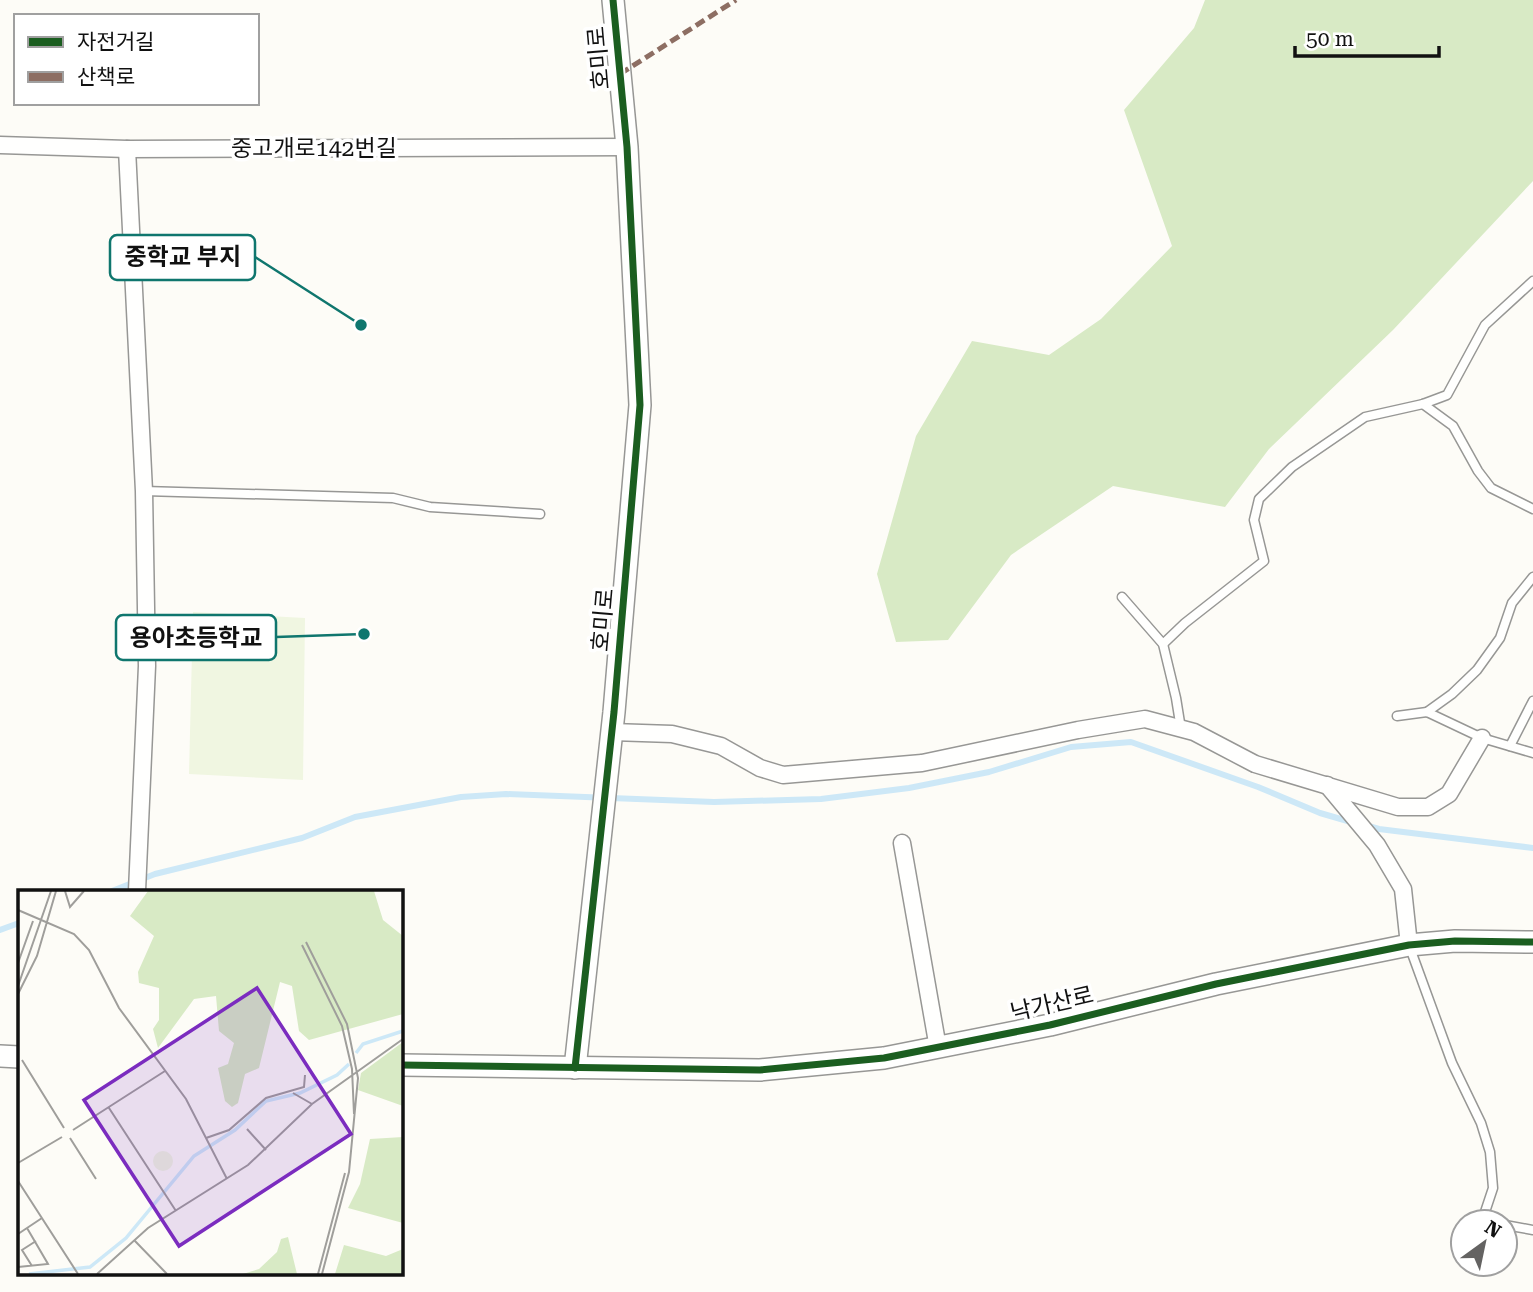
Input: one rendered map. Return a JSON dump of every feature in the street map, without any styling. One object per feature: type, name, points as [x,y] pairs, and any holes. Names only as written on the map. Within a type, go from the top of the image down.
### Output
[{"type":"street","name":"호미로","points":[[575,1068],[612,732],[640,405],[628,147],[613,0]]},
{"type":"street","name":"중고개로142번길","points":[[0,145],[127,149],[628,147]]},
{"type":"street","points":[[127,149],[144,491],[147,666],[137,890]]},
{"type":"street","points":[[612,732],[672,734],[722,746],[760,768],[783,775],[922,764],[1078,730],[1145,719],[1194,732],[1255,764],[1398,807],[1428,807],[1449,794],[1482,738]]},
{"type":"street","points":[[1326,785],[1377,845],[1403,889],[1409,945]]},
{"type":"street","points":[[902,843],[939,1048]]},
{"type":"street","name":"낙가산로","points":[[575,1068],[760,1070],[884,1058],[1050,1025],[1216,984],[1409,945],[1455,941],[1533,942]]},
{"type":"street","points":[[0,1056],[18,1056]]},
{"type":"street","points":[[402,1065],[575,1068]]},
{"type":"lane","points":[[1163,644],[1185,623],[1264,561],[1254,520],[1259,499],[1292,467],[1365,417],[1423,404],[1447,395],[1485,325],[1533,281]]},
{"type":"lane","points":[[1423,404],[1453,426],[1478,471],[1491,488],[1533,509]]},
{"type":"lane","points":[[144,491],[393,498],[430,507],[540,514]]},
{"type":"lane","points":[[1397,716],[1427,712],[1452,694],[1477,670],[1500,638],[1512,603],[1533,577]]},
{"type":"lane","points":[[1122,597],[1163,644],[1181,729]]},
{"type":"lane","points":[[1510,746],[1533,701]]},
{"type":"lane","points":[[1427,712],[1482,738],[1533,752]]},
{"type":"lane","points":[[1409,945],[1452,1063],[1481,1123],[1490,1152],[1493,1188],[1486,1208]]},
{"type":"green space","points":[[1205,0],[1533,0],[1533,181],[1393,330],[1269,449],[1225,507],[1113,486],[1011,555],[948,640],[896,642],[877,574],[916,436],[972,341],[1049,355],[1101,319],[1172,246],[1124,110],[1194,28]]},
{"type":"green space","points":[[193,612],[305,618],[303,780],[189,774]]},
{"type":"waterway","points":[[115,890],[155,874],[302,838],[355,817],[461,797],[506,794],[714,802],[821,799],[909,788],[989,772],[1071,747],[1131,742],[1258,787],[1320,813],[1351,822]]},
{"type":"waterway","points":[[1365,825],[1533,848]]},
{"type":"waterway","points":[[0,930],[18,923]]},
{"type":"marked path","points":[[620,74],[736,0]]},
{"type":"cycle path","points":[[575,1068],[614,712],[640,405],[627,147],[613,0]]},
{"type":"cycle path","points":[[402,1065],[760,1070],[884,1058],[1050,1025],[1216,984],[1409,945],[1455,941],[1533,942]]},
{"type":"place","name":"중학교 부지","points":[[361,325]]},
{"type":"place","name":"용아초등학교","points":[[364,634]]}]
